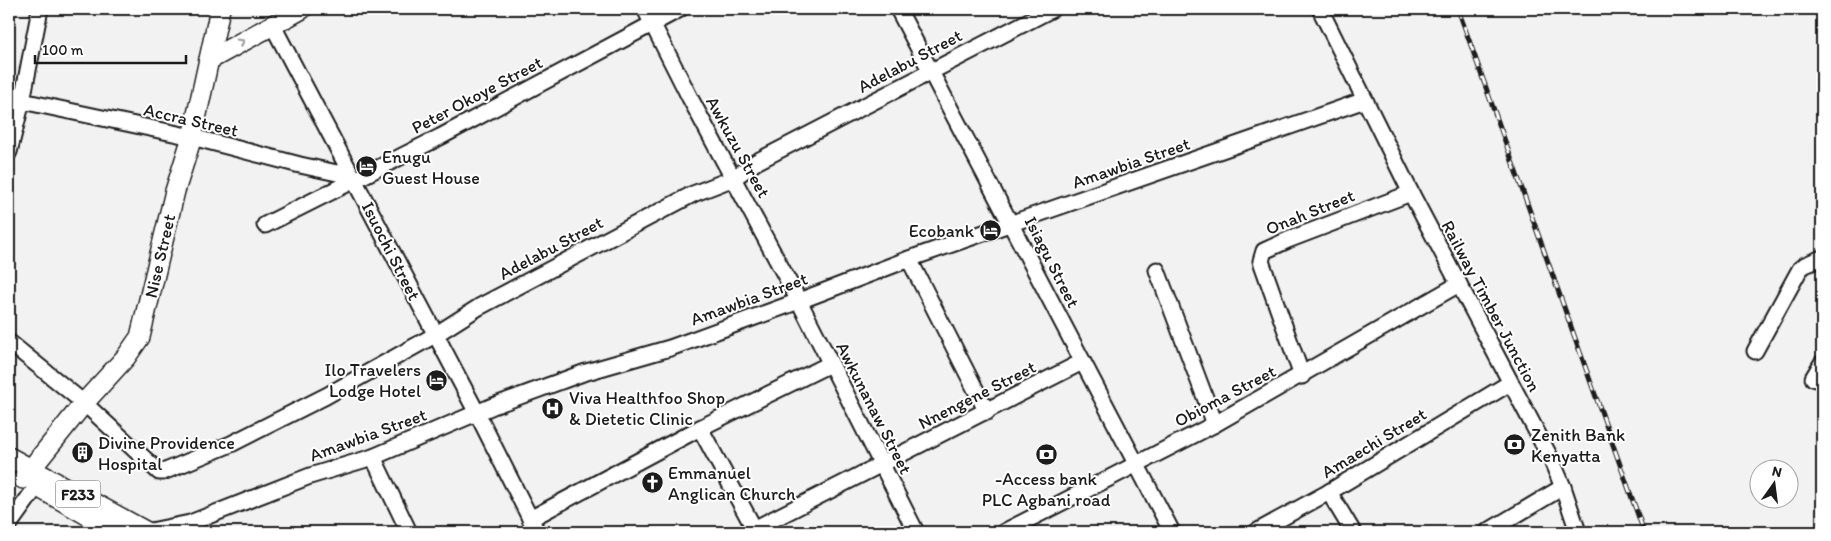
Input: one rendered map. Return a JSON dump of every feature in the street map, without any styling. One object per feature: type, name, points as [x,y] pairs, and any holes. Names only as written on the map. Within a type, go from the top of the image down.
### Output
[{"type":"main road","name":"Nise Street","points":[[25,476],[84,403],[126,357],[140,336],[175,191],[192,137],[220,9]]},
{"type":"main road","points":[[209,60],[268,16],[302,9]]},
{"type":"main road","name":"F233","points":[[9,457],[25,476],[117,532]]},
{"type":"main road","name":"F233","points":[[25,476],[147,532]]},
{"type":"street","points":[[9,152],[22,101],[40,9]]},
{"type":"street","name":"Awkuzu Street","points":[[645,9],[690,98],[800,302]]},
{"type":"street","name":"Peter Okoye Street","points":[[265,225],[680,9]]},
{"type":"street","name":"Isiagu Street","points":[[898,9],[1172,532]]},
{"type":"street","name":"Adelabu Street","points":[[84,403],[159,472],[163,472],[231,444],[326,396],[435,336],[479,306],[693,194],[734,178],[756,162],[1052,9]]},
{"type":"street","name":"Railway Timber Junction","points":[[1320,9],[1411,193],[1563,487],[1578,532]]},
{"type":"street","name":"Isuochi Street","points":[[268,16],[477,413],[533,526]]},
{"type":"street","name":"Amawbia Street","points":[[147,532],[190,524],[310,476],[373,457],[477,413],[582,374],[670,348],[800,302],[908,259],[1365,100]]},
{"type":"street","name":"Accra Street","points":[[22,101],[192,137],[353,178]]},
{"type":"street","name":"Onah Street","points":[[1302,376],[1261,261],[1264,251],[1411,193]]},
{"type":"street","points":[[1755,351],[1800,269],[1822,258]]},
{"type":"street","points":[[908,259],[987,412]]},
{"type":"street","points":[[1157,270],[1215,424]]},
{"type":"street","name":"Obioma Street","points":[[1004,532],[1215,424],[1302,376],[1459,284]]},
{"type":"street","name":"Awkunanaw Street","points":[[800,302],[916,532]]},
{"type":"street","points":[[9,342],[84,403]]},
{"type":"street","name":"Nnengene Street","points":[[755,531],[1082,362]]},
{"type":"street","points":[[1822,363],[1813,378],[1822,381]]},
{"type":"street","points":[[533,526],[700,428],[830,364]]},
{"type":"street","name":"Amaechi Street","points":[[1256,532],[1329,492],[1510,383]]},
{"type":"street","points":[[700,428],[755,531]]},
{"type":"street","points":[[373,457],[408,532]]},
{"type":"street","points":[[9,525],[25,476]]},
{"type":"street","points":[[1487,532],[1563,487]]},
{"type":"street","points":[[1329,492],[1353,532]]},
{"type":"railway","points":[[1458,9],[1644,532]]},
{"type":"place","name":"Enugu Guest House","points":[[366,167]]},
{"type":"place","name":"Ecobank","points":[[990,231]]},
{"type":"place","name":"Ilo Travelers Lodge Hotel","points":[[437,380]]},
{"type":"place","name":"Viva Healthfoo Shop & Dietetic Clinic","points":[[553,408]]},
{"type":"place","name":"Zenith Bank Kenyatta","points":[[1515,445]]},
{"type":"place","name":"Divine Providence Hospital","points":[[82,453]]},
{"type":"place","name":"-Access bank PLC Agbani road","points":[[1046,454]]},
{"type":"place","name":"Emmanuel Anglican Church","points":[[652,483]]}]
